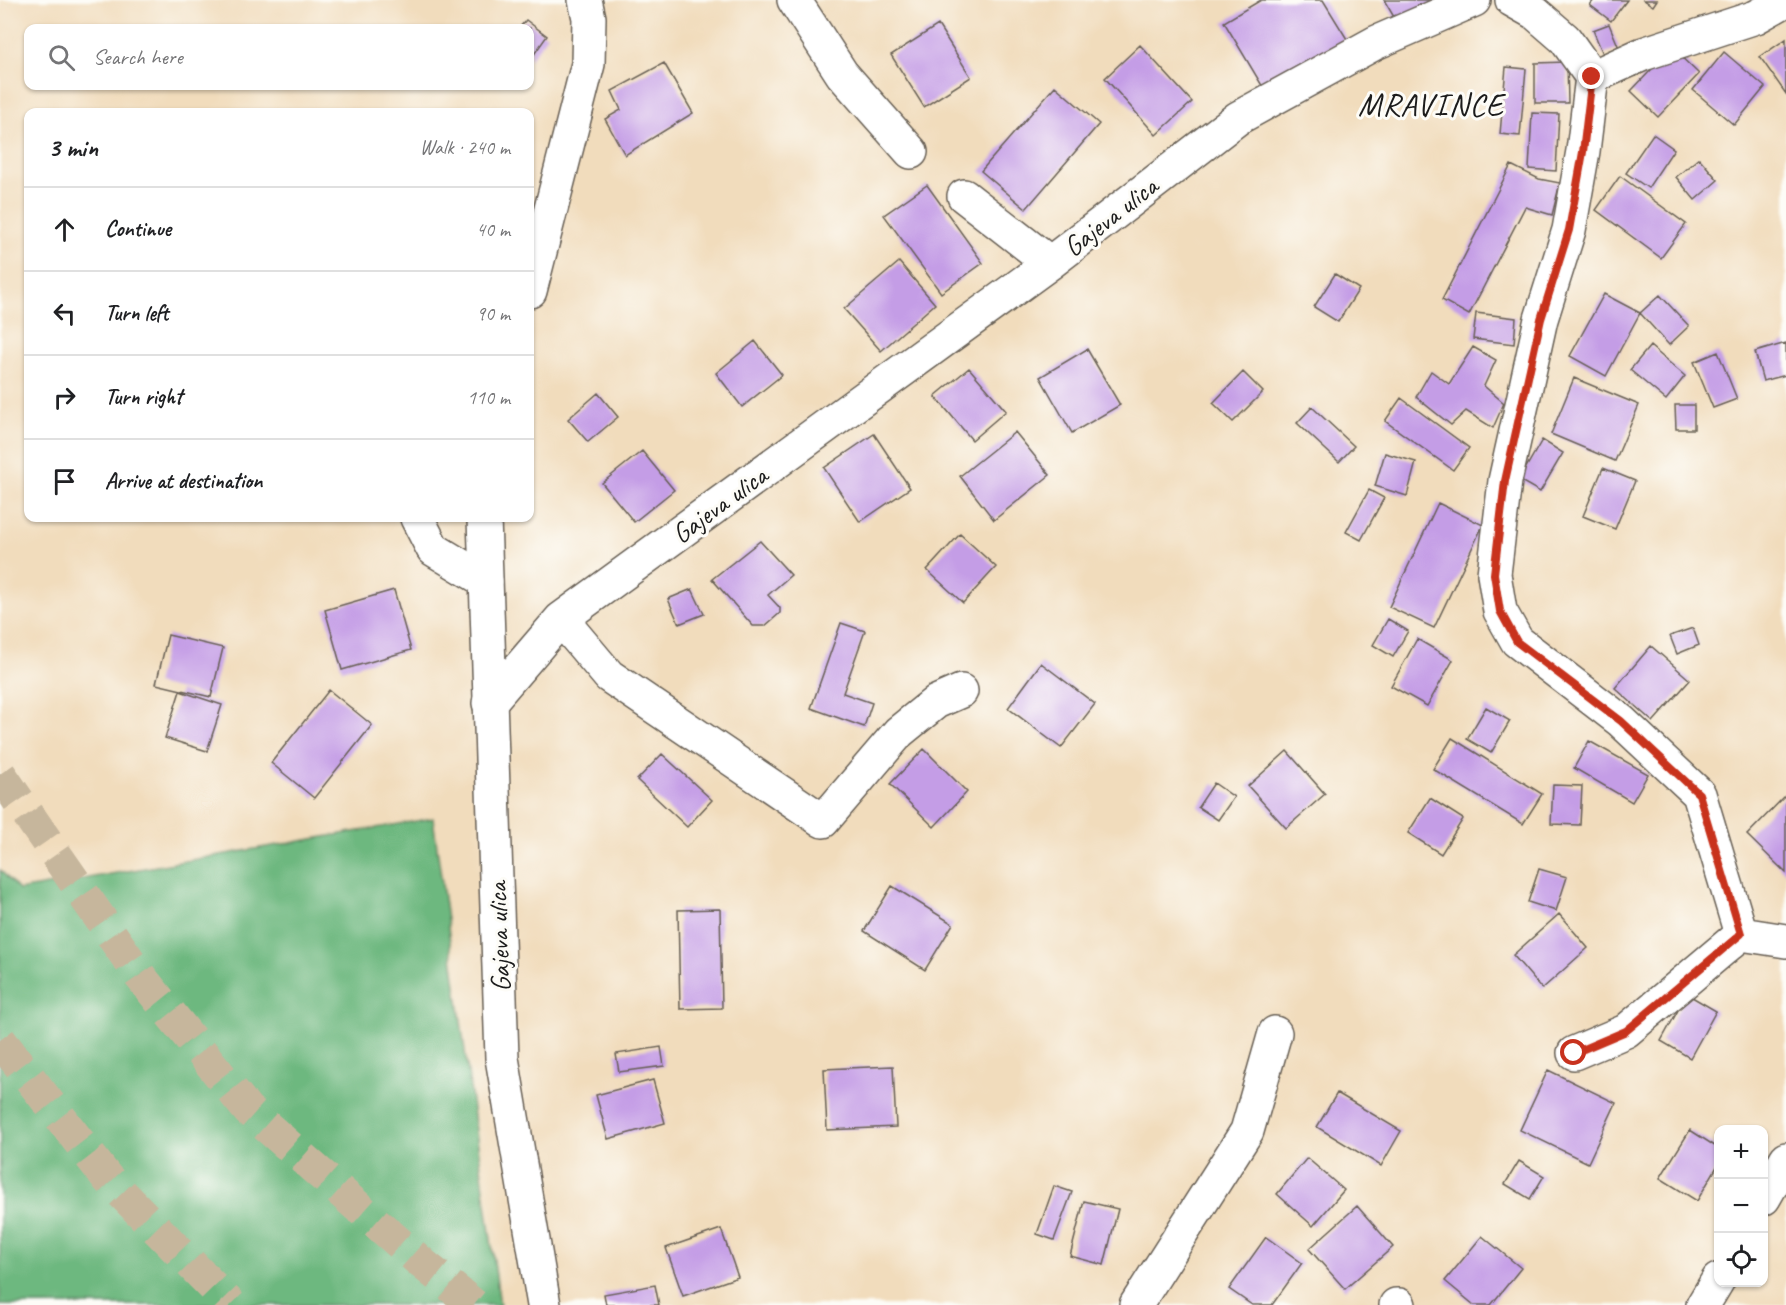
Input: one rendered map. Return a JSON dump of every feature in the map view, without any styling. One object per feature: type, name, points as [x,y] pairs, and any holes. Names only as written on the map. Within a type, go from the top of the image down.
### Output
[{"type":"street","points":[[534,275],[588,64],[589,18],[585,0]]},
{"type":"street","points":[[794,0],[842,74],[911,152]]},
{"type":"street","name":"Gajeva ulica","points":[[544,1305],[502,1058],[489,703],[561,620],[1050,263],[1238,118],[1375,43],[1474,0]]},
{"type":"street","points":[[1512,0],[1535,14],[1565,39],[1592,77],[1583,152],[1569,230],[1541,319],[1505,481],[1494,574],[1500,611],[1517,642],[1621,721],[1699,794],[1741,934]]},
{"type":"street","points":[[1592,77],[1643,54],[1756,17],[1786,0]]},
{"type":"street","points":[[964,196],[1050,263]]},
{"type":"street","points":[[419,522],[433,549],[486,581]]},
{"type":"street","points":[[484,522],[489,703]]},
{"type":"street","points":[[561,620],[609,676],[823,821],[899,732],[936,702],[961,691]]},
{"type":"street","points":[[1574,1053],[1626,1031],[1741,934],[1786,941]]},
{"type":"street","points":[[1136,1305],[1247,1131],[1275,1032]]},
{"type":"street","points":[[1768,1191],[1786,1159]]},
{"type":"street","points":[[1703,1305],[1715,1287]]},
{"type":"green space","points":[[433,818],[500,1305],[0,1305],[0,870],[19,890]]},
{"type":"building","points":[[1261,0],[1323,0],[1347,39],[1264,89],[1224,22]]},
{"type":"building","points":[[1384,0],[1438,0],[1398,24]]},
{"type":"building","points":[[1594,0],[1627,0],[1611,21],[1590,5]]},
{"type":"building","points":[[1644,0],[1657,0],[1653,6]]},
{"type":"building","points":[[1609,24],[1619,48],[1603,54],[1593,30]]},
{"type":"building","points":[[938,25],[971,77],[924,107],[891,55]]},
{"type":"building","points":[[534,26],[547,36],[534,54]]},
{"type":"building","points":[[1786,39],[1786,94],[1760,57]]},
{"type":"building","points":[[1140,45],[1192,102],[1156,135],[1105,78]]},
{"type":"building","points":[[1672,48],[1699,74],[1658,117],[1631,91]]},
{"type":"building","points":[[1724,52],[1765,87],[1734,125],[1693,90]]},
{"type":"building","points":[[1567,62],[1568,103],[1535,103],[1535,63]]},
{"type":"building","points":[[664,63],[693,113],[625,155],[605,119],[621,110],[612,91]]},
{"type":"building","points":[[1506,67],[1526,69],[1520,136],[1500,134]]},
{"type":"building","points":[[1055,86],[1099,124],[1026,209],[981,171]]},
{"type":"building","points":[[1532,113],[1559,114],[1556,171],[1529,169]]},
{"type":"building","points":[[1653,134],[1674,149],[1648,188],[1626,173]]},
{"type":"building","points":[[1699,158],[1718,180],[1695,200],[1676,177]]},
{"type":"building","points":[[1511,165],[1539,179],[1560,183],[1552,215],[1525,207],[1469,315],[1442,300]]},
{"type":"building","points":[[1620,176],[1686,224],[1661,258],[1596,210]]},
{"type":"building","points":[[927,185],[983,263],[941,293],[884,215]]},
{"type":"building","points":[[899,262],[935,304],[881,351],[844,309]]},
{"type":"building","points":[[1335,274],[1359,289],[1338,322],[1314,307]]},
{"type":"building","points":[[1604,294],[1640,313],[1606,376],[1570,356]]},
{"type":"building","points":[[1660,295],[1689,326],[1669,345],[1640,313]]},
{"type":"building","points":[[1476,313],[1516,318],[1514,344],[1473,339]]},
{"type":"building","points":[[755,341],[782,375],[742,407],[716,373]]},
{"type":"building","points":[[1786,343],[1786,375],[1763,381],[1755,352]]},
{"type":"building","points":[[1650,346],[1685,376],[1666,400],[1630,370]]},
{"type":"building","points":[[1473,347],[1496,360],[1484,386],[1504,403],[1493,428],[1466,411],[1451,425],[1416,397],[1431,371],[1449,384]]},
{"type":"building","points":[[1087,349],[1120,405],[1072,433],[1040,377]]},
{"type":"building","points":[[1718,352],[1737,399],[1713,408],[1694,362]]},
{"type":"building","points":[[969,368],[1006,411],[972,440],[935,396]]},
{"type":"building","points":[[1243,372],[1263,392],[1233,422],[1213,403]]},
{"type":"building","points":[[1574,378],[1639,405],[1615,461],[1551,434]]},
{"type":"building","points":[[598,393],[618,417],[588,442],[568,419]]},
{"type":"building","points":[[1401,398],[1469,448],[1453,470],[1385,421]]},
{"type":"building","points":[[1675,405],[1694,405],[1694,429],[1676,429]]},
{"type":"building","points":[[1312,407],[1354,446],[1339,462],[1297,423]]},
{"type":"building","points":[[1015,432],[1050,475],[994,520],[960,476]]},
{"type":"building","points":[[874,434],[910,488],[860,522],[824,468]]},
{"type":"building","points":[[1542,440],[1563,453],[1540,492],[1519,480]]},
{"type":"building","points":[[642,451],[674,490],[634,522],[602,483]]},
{"type":"building","points":[[1385,453],[1416,462],[1407,496],[1375,486]]},
{"type":"building","points":[[1603,468],[1635,481],[1615,529],[1583,516]]},
{"type":"building","points":[[1369,490],[1384,498],[1361,540],[1346,532]]},
{"type":"building","points":[[1438,503],[1483,525],[1434,628],[1389,607]]},
{"type":"building","points":[[960,534],[996,567],[963,603],[927,570]]},
{"type":"building","points":[[760,541],[791,575],[768,595],[780,608],[780,613],[765,626],[753,626],[712,579]]},
{"type":"building","points":[[692,589],[704,614],[679,624],[668,599]]},
{"type":"building","points":[[394,590],[411,650],[342,670],[325,610]]},
{"type":"building","points":[[1388,619],[1408,631],[1393,657],[1373,645]]},
{"type":"building","points":[[841,623],[865,631],[843,693],[872,703],[864,727],[811,708]]},
{"type":"building","points":[[1693,628],[1699,645],[1677,654],[1670,636]]},
{"type":"building","points":[[168,635],[223,648],[211,697],[156,684]]},
{"type":"building","points":[[1417,639],[1453,660],[1427,706],[1391,686]]},
{"type":"building","points":[[1651,646],[1690,680],[1653,722],[1615,688]]},
{"type":"building","points":[[1041,663],[1095,704],[1061,748],[1008,708]]},
{"type":"building","points":[[329,690],[372,725],[314,798],[271,763]]},
{"type":"building","points":[[180,691],[222,705],[207,751],[165,738]]},
{"type":"building","points":[[1486,707],[1510,721],[1491,753],[1467,739]]},
{"type":"building","points":[[1452,738],[1542,794],[1523,824],[1433,769]]},
{"type":"building","points":[[1589,741],[1648,774],[1632,802],[1574,768]]},
{"type":"building","points":[[924,749],[967,792],[934,827],[890,784]]},
{"type":"building","points":[[1287,751],[1325,794],[1286,828],[1248,786]]},
{"type":"building","points":[[662,754],[712,800],[687,827],[637,780]]},
{"type":"building","points":[[1214,783],[1234,797],[1218,820],[1198,807]]},
{"type":"building","points":[[1553,785],[1582,786],[1580,825],[1551,824]]},
{"type":"building","points":[[1786,797],[1786,873],[1747,835]]},
{"type":"building","points":[[1430,798],[1463,819],[1441,854],[1408,833]]},
{"type":"building","points":[[1539,869],[1567,877],[1556,911],[1528,902]]},
{"type":"building","points":[[892,886],[953,924],[925,970],[864,931]]},
{"type":"building","points":[[720,909],[722,1008],[680,1009],[678,910]]},
{"type":"building","points":[[1559,914],[1588,948],[1542,989],[1513,955]]},
{"type":"building","points":[[1687,994],[1716,1011],[1690,1058],[1661,1041]]},
{"type":"building","points":[[661,1047],[664,1066],[619,1072],[616,1054]]},
{"type":"building","points":[[893,1066],[896,1127],[827,1130],[824,1069]]},
{"type":"building","points":[[1548,1070],[1616,1103],[1588,1163],[1520,1130]]},
{"type":"building","points":[[653,1080],[665,1123],[608,1139],[596,1095]]},
{"type":"building","points":[[1337,1093],[1401,1131],[1381,1166],[1317,1127]]},
{"type":"building","points":[[1690,1130],[1714,1145],[1714,1172],[1697,1201],[1660,1178]]},
{"type":"building","points":[[1307,1158],[1344,1190],[1313,1226],[1277,1194]]},
{"type":"building","points":[[1519,1161],[1544,1176],[1530,1199],[1505,1184]]},
{"type":"building","points":[[1054,1186],[1072,1192],[1054,1240],[1037,1234]]},
{"type":"building","points":[[1084,1201],[1118,1209],[1104,1265],[1070,1256]]},
{"type":"building","points":[[1357,1206],[1393,1247],[1345,1289],[1309,1249]]},
{"type":"building","points":[[721,1229],[738,1277],[683,1296],[666,1248]]},
{"type":"building","points":[[1482,1236],[1521,1268],[1491,1305],[1474,1305],[1445,1281]]},
{"type":"building","points":[[1266,1237],[1302,1263],[1272,1305],[1252,1305],[1229,1289]]},
{"type":"building","points":[[655,1285],[659,1305],[606,1305],[604,1294]]},
{"type":"tunnel","points":[[0,774],[140,976],[248,1110],[423,1264],[474,1305]]},
{"type":"tunnel","points":[[0,1040],[108,1179],[231,1305]]},
{"type":"district","name":"MRAVINCE","points":[[1431,104]]},
{"type":"route","points":[[1574,1053],[1626,1031],[1741,934],[1699,794],[1621,721],[1517,642],[1500,611],[1494,574],[1505,481],[1541,319],[1569,230],[1583,152],[1592,77]]}]
